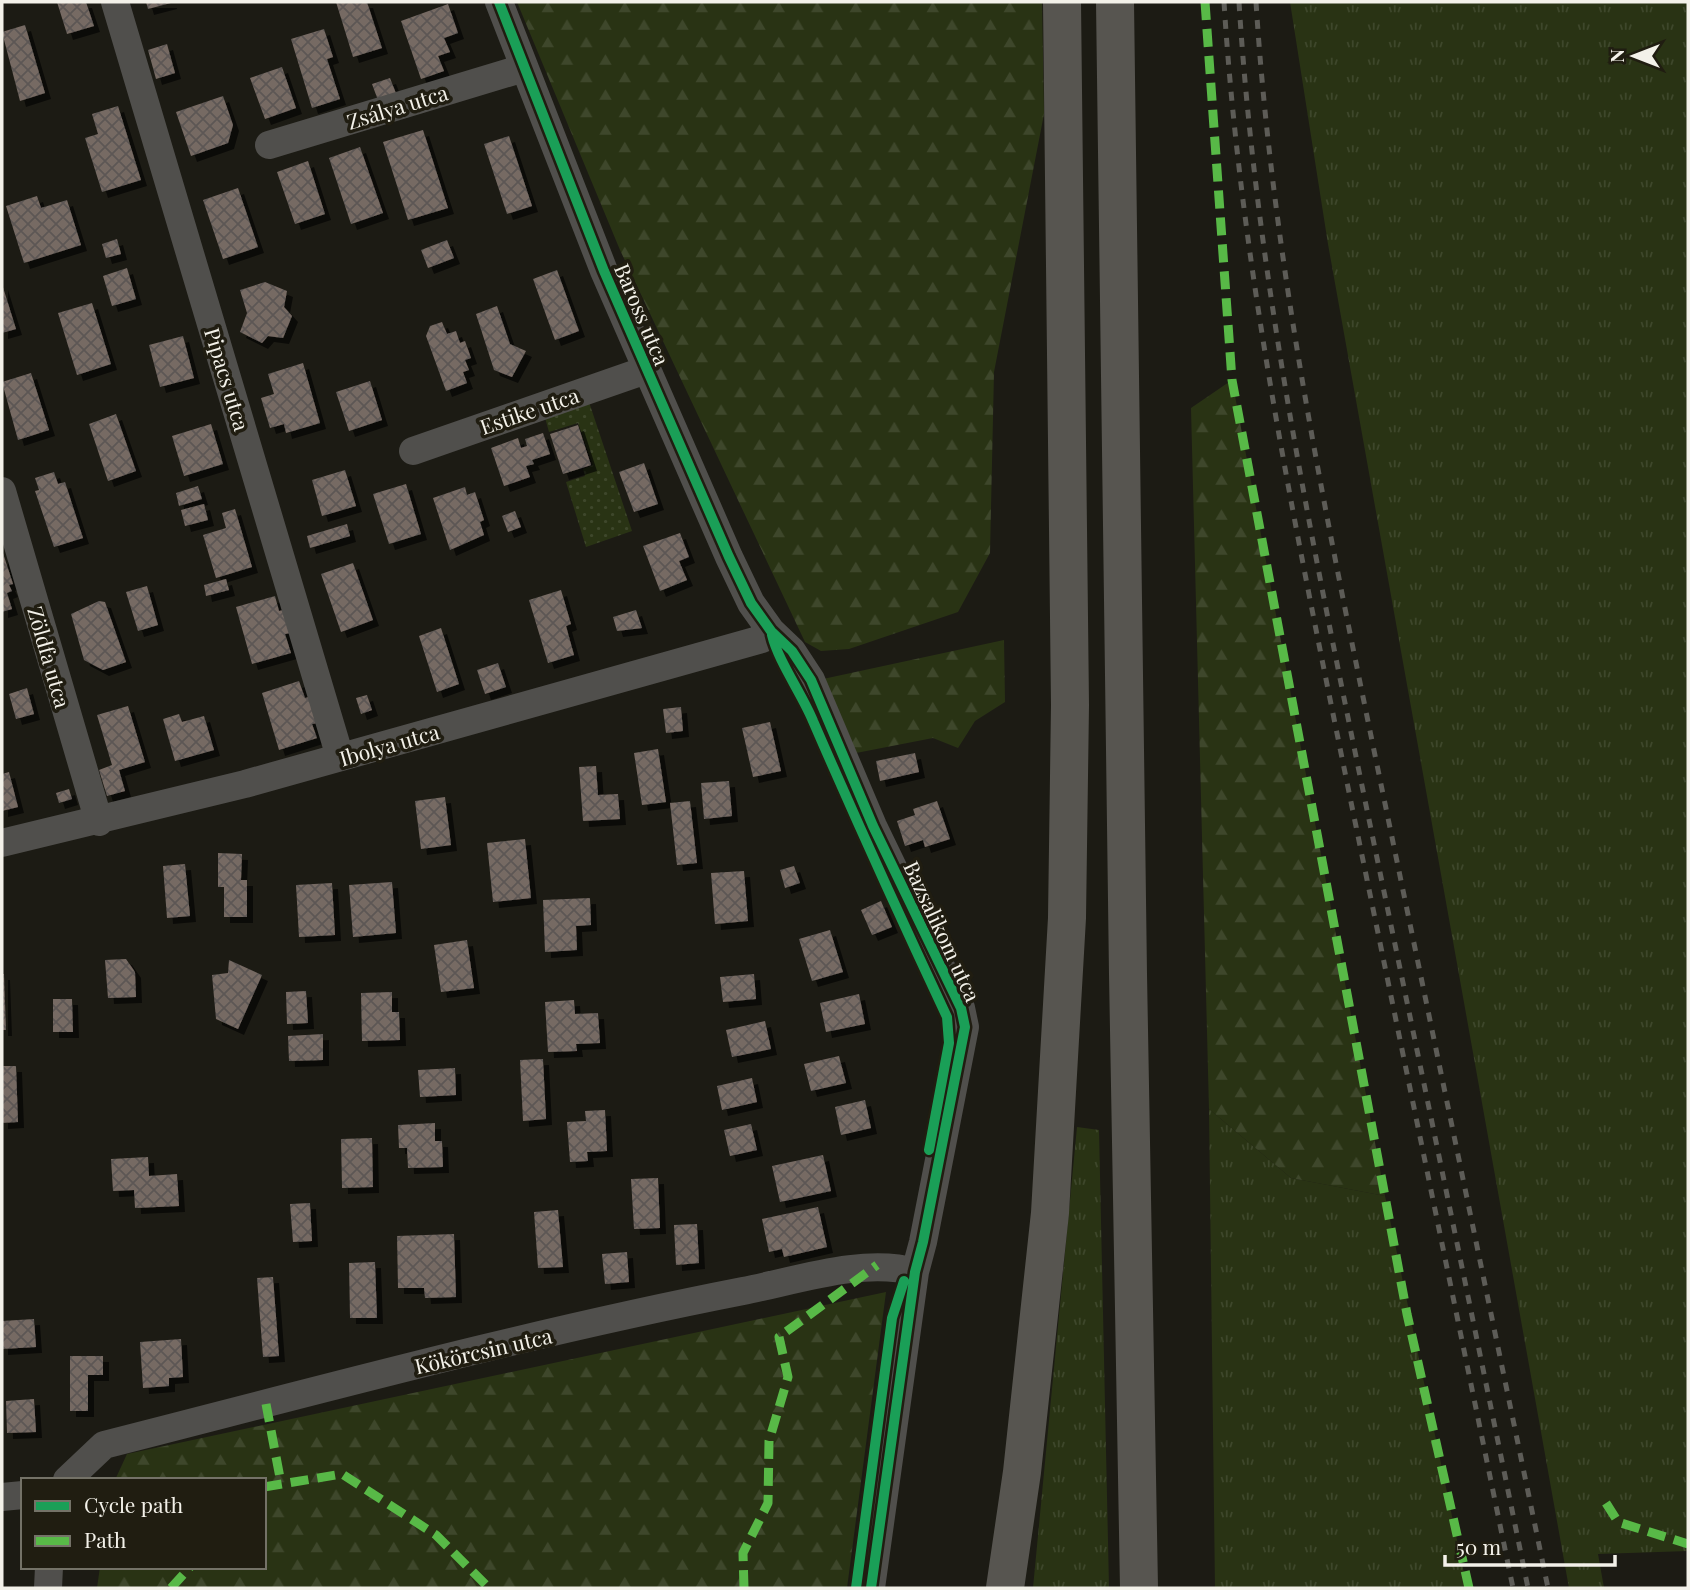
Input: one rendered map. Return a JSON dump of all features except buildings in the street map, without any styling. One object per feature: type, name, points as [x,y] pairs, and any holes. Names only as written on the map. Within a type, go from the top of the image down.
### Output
[{"type":"highway","points":[[1005,1588],[1022,1472],[1050,1213],[1068,918],[1070,705],[1062,2]]},
{"type":"highway","points":[[1115,2],[1139,1588]]},
{"type":"street","name":"Pipacs utca","points":[[115,2],[340,757]]},
{"type":"street","name":"Baross utca","points":[[499,2],[604,271],[646,370],[751,603],[771,631]]},
{"type":"street","name":"Zsálya utca","points":[[269,145],[524,68]]},
{"type":"street","name":"Estike utca","points":[[413,451],[646,370]]},
{"type":"street","name":"Zöldfa utca","points":[[2,491],[99,822]]},
{"type":"street","name":"Ibolya utca","points":[[2,843],[99,822],[340,757],[762,639],[771,631]]},
{"type":"street","name":"Bazsalikom utca","points":[[771,631],[792,650],[811,680],[873,826],[961,1009],[964,1027],[915,1272],[871,1588]]},
{"type":"street","name":"Kökörcsin utca","points":[[69,1478],[104,1445],[420,1364],[703,1299],[877,1265],[915,1272]]},
{"type":"street","points":[[2,1497],[21,1495]]},
{"type":"street","points":[[48,1588],[49,1569]]},
{"type":"green space","points":[[517,2],[1042,2],[1044,114],[994,372],[990,553],[958,612],[849,649],[821,651],[805,642],[620,250]]},
{"type":"green space","points":[[1290,2],[1688,2],[1688,1551],[1598,1554],[1604,1588],[1569,1588],[1328,244]]},
{"type":"green space","points":[[1232,380],[1385,1196],[1291,1178],[1209,1109],[1191,408]]},
{"type":"green space","points":[[588,399],[632,531],[586,547],[566,482],[585,476],[583,469],[593,465],[578,423],[549,432],[544,414]]},
{"type":"green space","points":[[1004,640],[1005,702],[975,721],[958,748],[933,738],[856,753],[823,679]]},
{"type":"green space","points":[[1209,1109],[1291,1178],[1385,1196],[1467,1588],[1215,1588]]},
{"type":"green space","points":[[1077,1127],[1099,1130],[1109,1588],[1033,1588]]},
{"type":"green space","points":[[886,1292],[847,1588],[97,1588],[100,1569],[266,1569],[266,1478],[116,1478],[127,1454]]},
{"type":"railway","points":[[1224,2],[1243,204],[1257,304],[1292,504],[1513,1588]]},
{"type":"railway","points":[[1239,2],[1258,205],[1272,307],[1307,509],[1346,710],[1528,1588]]},
{"type":"railway","points":[[1256,2],[1275,202],[1289,301],[1324,499],[1548,1588]]},
{"type":"marked path","points":[[1205,2],[1232,380],[1407,1314],[1469,1588]]},
{"type":"marked path","points":[[744,1588],[743,1553],[768,1503],[769,1441],[788,1377],[779,1337],[877,1265]]},
{"type":"marked path","points":[[266,1404],[281,1483]]},
{"type":"marked path","points":[[266,1487],[342,1474],[436,1535],[489,1588]]},
{"type":"marked path","points":[[1606,1503],[1618,1522],[1688,1544]]},
{"type":"marked path","points":[[171,1588],[188,1569]]},
{"type":"cycle path","points":[[499,2],[604,271],[729,557],[751,603],[771,631],[792,651],[811,680],[873,826],[961,1008],[965,1027],[915,1272],[871,1588]]},
{"type":"cycle path","points":[[772,635],[779,656],[808,711],[947,1017],[949,1043],[929,1150]]},
{"type":"cycle path","points":[[856,1588],[892,1318],[904,1281]]}]
